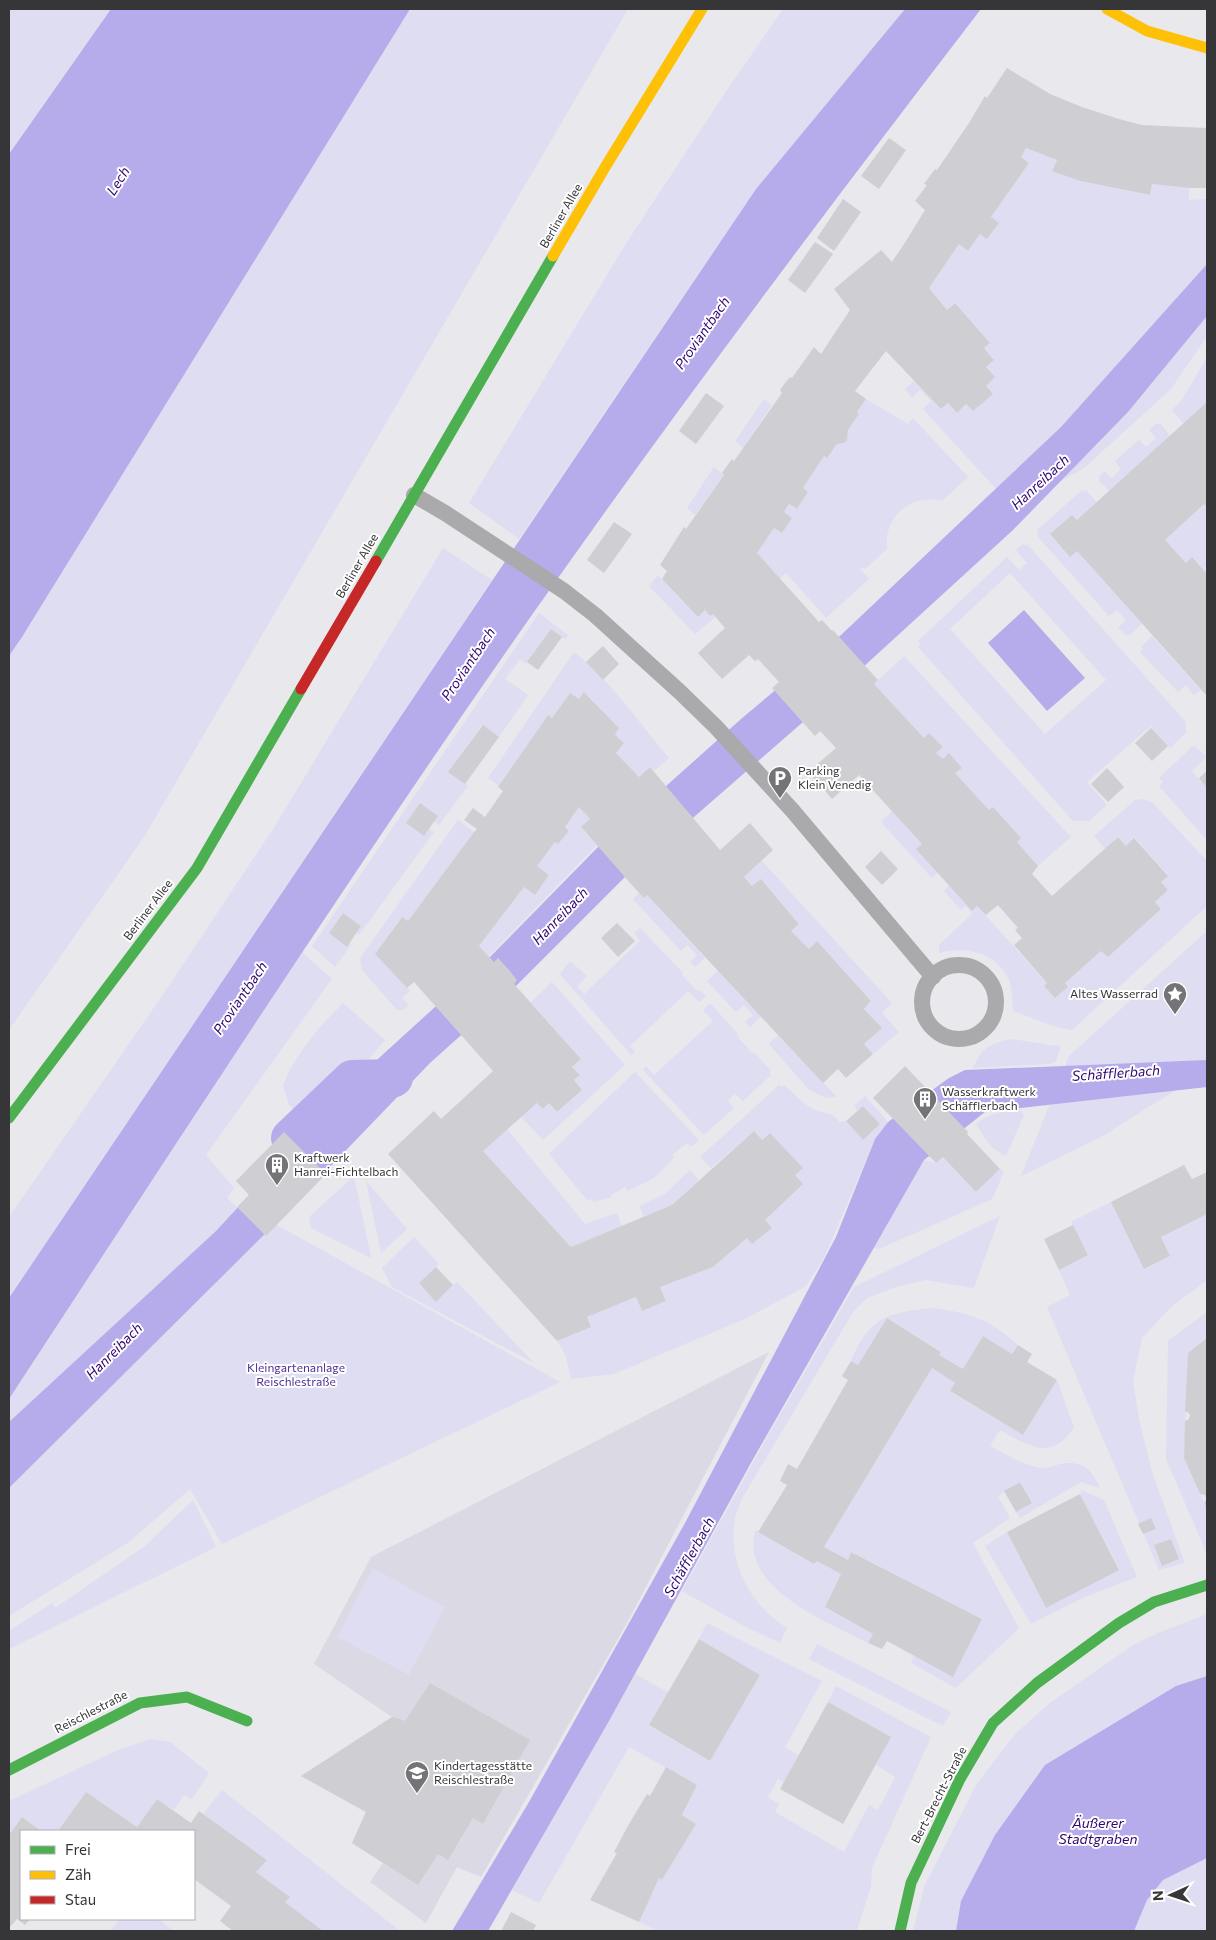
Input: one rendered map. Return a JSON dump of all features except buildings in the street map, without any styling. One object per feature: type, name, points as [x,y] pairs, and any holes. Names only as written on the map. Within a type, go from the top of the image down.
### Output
[{"type":"main road","name":"Berliner Allee","points":[[9,1118],[197,868],[604,169],[702,9]]},
{"type":"main road","points":[[1107,9],[1146,31],[1207,48]]},
{"type":"main road","name":"Bert-Brecht-Straße","points":[[900,1931],[911,1883],[960,1779],[993,1723],[1037,1683],[1119,1623],[1154,1602],[1207,1585]]},
{"type":"main road","name":"Reischlestraße","points":[[9,1770],[140,1703],[187,1697],[247,1721]]},
{"type":"lane","points":[[414,495],[564,591],[595,615],[680,692],[716,727],[792,810],[933,977]]},
{"type":"lane","points":[[962,965],[974,968],[985,975],[992,985],[996,997],[996,1009],[984,1029],[975,1036],[964,1039],[942,1035],[933,1028],[926,1017],[923,1004],[924,992],[933,977],[950,966],[962,965]]},
{"type":"shaded area","points":[[769,1352],[627,1623],[481,1877],[457,1867],[426,1923],[370,1882],[383,1863],[352,1843],[366,1812],[301,1776],[392,1717],[314,1664],[371,1557]]},
{"type":"green space","points":[[9,9],[111,9],[9,153]]},
{"type":"green space","points":[[410,9],[628,9],[144,837],[9,1030],[9,656]]},
{"type":"green space","points":[[783,9],[905,9],[756,189],[519,539],[469,503],[625,245]]},
{"type":"green space","points":[[1026,148],[1057,160],[1052,171],[1080,181],[1150,195],[1152,184],[1189,188],[1189,200],[1207,199],[1207,264],[1061,427],[996,489],[923,409],[931,401],[920,390],[912,398],[905,389],[914,381],[941,408],[948,403],[957,413],[966,404],[973,411],[992,394],[986,386],[994,377],[986,367],[994,359],[984,348],[990,343],[955,303],[947,310],[929,288],[959,244],[968,251],[980,234],[988,239],[998,223],[991,217],[1029,163],[1021,157]]},
{"type":"green space","points":[[1207,316],[1207,336],[1171,389],[1084,468],[1059,482],[1128,412]]},
{"type":"green space","points":[[1207,358],[1207,402],[1184,424],[1172,410],[1181,401]]},
{"type":"green space","points":[[764,399],[772,405],[743,448],[735,441]]},
{"type":"green space","points":[[866,399],[908,424],[913,418],[968,477],[942,501],[931,499],[920,501],[910,504],[901,510],[894,518],[890,527],[887,537],[887,549],[865,569],[859,567],[869,579],[826,618],[786,573],[780,579],[757,553],[774,528],[782,533],[792,518],[784,512],[789,504],[797,509],[808,493],[803,488],[824,456],[827,458],[837,444],[847,441],[848,430]]},
{"type":"green space","points":[[1156,424],[1161,424],[1170,436],[1110,491],[1098,480],[1100,479],[1099,477],[1104,471],[1112,478],[1121,469],[1115,461],[1139,440],[1146,447],[1156,438],[1149,430]]},
{"type":"green space","points":[[714,467],[724,475],[695,515],[687,508]]},
{"type":"green space","points":[[1082,490],[1084,492],[1086,490],[1097,503],[1077,520],[1072,515],[1050,535],[1070,556],[1077,551],[1142,624],[1130,635],[1126,636],[1118,627],[1126,620],[1117,610],[1109,616],[1038,537],[1037,530]]},
{"type":"green space","points":[[1204,504],[1207,508],[1207,574],[1192,557],[1186,563],[1165,540]]},
{"type":"green space","points":[[1023,544],[1026,546],[1027,544],[1185,721],[1186,733],[1170,748],[1151,728],[1153,724],[1087,782],[1107,805],[1089,821],[1073,821],[918,647],[921,644],[918,641],[1007,557],[1019,570],[1027,563],[1016,550]],"holes":[[[1010,573],[1106,680],[1045,734],[950,629]]]},
{"type":"green space","points":[[443,548],[492,580],[9,1298],[9,1217],[162,996],[275,826]]},
{"type":"green space","points":[[658,575],[698,617],[705,610],[710,616],[713,614],[715,617],[695,634],[649,586]]},
{"type":"green space","points":[[539,613],[568,635],[565,639],[551,629],[526,664],[520,659],[505,679],[528,695],[499,737],[482,725],[449,771],[468,786],[439,825],[434,822],[438,816],[420,803],[406,823],[424,836],[429,829],[434,832],[359,935],[357,933],[361,926],[343,913],[329,933],[347,946],[349,943],[351,945],[335,967],[312,946]]},
{"type":"green space","points":[[1152,636],[1201,690],[1194,695],[1186,685],[1178,692],[1140,652],[1143,649],[1141,647]]},
{"type":"green space","points":[[574,652],[612,689],[669,758],[654,771],[650,767],[639,777],[616,753],[615,735],[619,728],[585,692],[579,699],[570,693],[552,718],[548,715],[499,786],[488,778]]},
{"type":"green space","points":[[904,656],[1071,837],[1038,866],[1017,842],[993,807],[989,810],[955,773],[962,768],[943,759],[936,753],[943,747],[929,733],[924,738],[874,684]]},
{"type":"green space","points":[[1194,745],[1206,757],[1192,771],[1207,788],[1207,840],[1159,786],[1163,782],[1159,778]]},
{"type":"green space","points":[[1144,799],[1153,803],[1207,861],[1207,906],[1072,1030],[1056,1027],[1013,1011],[1012,991],[1009,980],[997,963],[989,957],[980,953],[960,950],[939,953],[939,945],[972,914],[966,906],[961,910],[944,891],[949,885],[972,911],[977,906],[1047,983],[1044,986],[1055,998],[1068,987],[1065,983],[1101,951],[1108,957],[1161,909],[1155,902],[1168,890],[1161,882],[1168,875],[1135,838],[1126,846],[1117,837],[1105,849],[1094,836],[1135,800]]},
{"type":"green space","points":[[579,807],[590,819],[581,828],[597,845],[489,956],[479,946],[524,887],[535,895],[549,875],[537,866],[555,842],[558,844],[569,831],[565,827]]},
{"type":"green space","points":[[892,811],[922,844],[917,849],[938,872],[932,878],[881,822]]},
{"type":"green space","points":[[458,820],[474,832],[408,921],[401,917],[375,954],[410,991],[402,998],[409,1005],[403,1010],[397,1010],[362,970],[360,958]]},
{"type":"green space","points":[[762,861],[892,1003],[882,1013],[899,1032],[873,1054],[864,1044],[881,1028],[864,1009],[871,1001],[817,941],[809,949],[791,931],[799,923],[761,879],[752,886],[744,877]]},
{"type":"green space","points":[[639,893],[644,898],[647,895],[705,958],[695,967],[690,962],[697,955],[687,945],[681,951],[633,899]]},
{"type":"green space","points":[[640,928],[683,973],[682,975],[697,991],[699,990],[706,996],[699,1002],[688,991],[630,1046],[635,1052],[631,1055],[560,974],[570,961],[587,976],[577,986],[584,994],[640,941],[634,933]]},
{"type":"green space","points":[[1207,931],[1207,1072],[1103,1136],[1021,1176],[1069,1056]]},
{"type":"green space","points":[[302,952],[332,979],[206,1155],[234,1188],[227,1198],[237,1207],[216,1231],[9,1422],[9,1399]]},
{"type":"green space","points":[[718,971],[761,1017],[750,1027],[745,1022],[753,1015],[744,1005],[736,1012],[707,981]]},
{"type":"green space","points":[[552,982],[625,1065],[543,1140],[521,1117],[537,1103],[543,1109],[549,1103],[557,1112],[582,1090],[574,1080],[580,1075],[572,1067],[581,1059],[531,1002]]},
{"type":"green space","points":[[343,1003],[385,1040],[367,1061],[351,1068],[301,1118],[289,1105],[283,1085],[309,1041]]},
{"type":"green space","points":[[710,1003],[738,1034],[737,1036],[752,1053],[754,1052],[771,1071],[769,1072],[771,1075],[743,1101],[735,1094],[728,1101],[734,1108],[704,1135],[643,1070],[646,1066],[654,1075],[713,1021],[703,1010]]},
{"type":"green space","points":[[778,1035],[837,1097],[827,1098],[809,1090],[769,1044]]},
{"type":"green space","points":[[1008,1039],[1061,1046],[1056,1061],[1050,1064],[973,1068],[986,1049]]},
{"type":"green space","points":[[635,1072],[699,1140],[691,1147],[687,1143],[672,1155],[674,1158],[654,1178],[628,1191],[625,1187],[611,1195],[612,1197],[594,1202],[591,1199],[588,1201],[549,1154]]},
{"type":"green space","points":[[779,1085],[782,1087],[784,1085],[811,1108],[834,1116],[839,1122],[846,1121],[863,1139],[880,1124],[863,1106],[857,1110],[854,1106],[865,1096],[888,1122],[875,1139],[824,1258],[806,1286],[747,1318],[614,1374],[571,1379],[565,1354],[557,1341],[590,1327],[587,1317],[636,1297],[642,1311],[666,1301],[660,1287],[713,1267],[747,1238],[752,1244],[771,1228],[765,1220],[803,1184],[795,1175],[802,1168],[770,1133],[762,1140],[754,1131],[711,1168],[700,1157]]},
{"type":"green space","points":[[1017,1106],[1024,1115],[1006,1156],[991,1146],[976,1124],[984,1118]]},
{"type":"green space","points":[[507,1129],[585,1224],[617,1213],[622,1226],[571,1247],[483,1151]]},
{"type":"green space","points":[[943,1157],[976,1192],[1000,1169],[1004,1172],[992,1199],[879,1249],[874,1248],[924,1160],[936,1163]]},
{"type":"green space","points":[[690,1170],[699,1180],[672,1205],[644,1217],[639,1206],[665,1194]]},
{"type":"green space","points":[[354,1176],[371,1258],[311,1228],[309,1217]]},
{"type":"green space","points":[[366,1181],[407,1229],[381,1253]]},
{"type":"green space","points":[[1111,1202],[1145,1269],[1170,1256],[1161,1237],[1207,1214],[1207,1280],[1171,1307],[1142,1338],[1133,1381],[1139,1419],[1153,1475],[1185,1563],[1159,1570],[1047,1307],[1070,1295],[1059,1270],[1088,1255],[1071,1222]]},
{"type":"green space","points":[[1000,1216],[974,1288],[926,1280],[896,1287],[867,1298],[853,1312],[742,1499],[736,1514],[733,1535],[738,1567],[744,1581],[763,1608],[787,1628],[780,1643],[742,1625],[682,1591],[769,1434],[854,1287]]},
{"type":"green space","name":"Kleingartenanlage Reischlestraße","points":[[275,1224],[560,1382],[222,1544],[190,1489],[129,1542],[9,1616],[9,1488]]},
{"type":"green space","points":[[414,1237],[439,1264],[419,1283],[436,1301],[457,1282],[534,1363],[392,1287],[382,1268]]},
{"type":"green space","points":[[932,1308],[957,1312],[988,1323],[1018,1345],[1012,1354],[983,1336],[963,1369],[939,1355],[941,1351],[887,1318],[858,1365],[851,1361],[865,1335],[881,1320],[903,1312]]},
{"type":"green space","points":[[1207,1312],[1207,1338],[1188,1353],[1184,1458],[1207,1510],[1207,1554],[1166,1459],[1168,1341]]},
{"type":"green space","points":[[932,1368],[955,1383],[950,1392],[1023,1435],[1057,1380],[1074,1427],[1066,1438],[1049,1448],[1040,1448],[1000,1430],[990,1446],[1018,1461],[1036,1467],[1041,1468],[1066,1463],[1079,1464],[1088,1469],[1095,1477],[1100,1488],[1081,1482],[1020,1518],[1016,1512],[1032,1503],[1020,1482],[998,1496],[1010,1518],[973,1543],[1019,1628],[956,1688],[911,1663],[914,1656],[982,1619],[852,1552],[848,1560],[824,1547]]},
{"type":"green space","points":[[1082,1490],[1104,1500],[1137,1577],[1085,1597],[1031,1624],[985,1546],[1007,1532],[1046,1608],[1119,1569],[1080,1494]]},
{"type":"green space","points":[[193,1500],[216,1547],[9,1649],[9,1631],[52,1603],[55,1608],[145,1546]]},
{"type":"green space","points":[[755,1530],[814,1564],[817,1561],[841,1574],[825,1607],[873,1634],[868,1643],[800,1607],[784,1596],[771,1583],[760,1569],[754,1553]]},
{"type":"green space","points":[[373,1568],[445,1607],[409,1675],[337,1637]]},
{"type":"green space","name":"Äußerer Stadtgraben","points":[[1207,1614],[1207,1931],[913,1931],[924,1887],[976,1785],[1015,1734],[1050,1703],[1133,1645]]},
{"type":"green space","points":[[707,1623],[822,1681],[785,1747],[799,1756],[784,1783],[778,1779],[768,1797],[779,1804],[775,1812],[844,1852],[869,1805],[878,1810],[895,1777],[876,1765],[890,1737],[828,1702],[836,1686],[931,1737],[872,1868],[871,1886],[857,1931],[658,1931],[639,1922],[659,1878],[662,1880],[696,1824],[682,1815],[697,1785],[629,1747],[539,1903],[512,1890],[635,1674],[669,1693],[650,1726],[710,1761],[760,1675],[699,1639]]},
{"type":"green space","points":[[817,1644],[951,1712],[943,1726],[809,1659]]},
{"type":"green space","points":[[150,1739],[170,1742],[209,1773],[192,1799],[184,1795],[174,1810],[157,1799],[137,1827],[86,1792],[59,1830],[40,1830],[22,1817],[9,1835],[9,1801],[116,1751]]},
{"type":"green space","points":[[222,1790],[400,1931],[323,1931],[285,1902],[289,1896],[256,1872],[266,1859],[203,1814]]},
{"type":"green space","points":[[119,1920],[159,1920],[174,1931],[111,1931]]},
{"type":"water","name":"Lech","points":[[111,9],[410,9],[9,656],[9,154]]},
{"type":"water","name":"Proviantbach","points":[[905,9],[981,9],[754,308],[534,612],[334,905],[9,1399],[9,1298],[756,189]]},
{"type":"water","points":[[1207,264],[1207,316],[1128,412],[1013,530],[803,722],[625,877],[518,984],[430,1063],[275,1224],[9,1488],[9,1422],[216,1231],[309,1130],[379,1058],[491,956],[598,847],[741,719],[841,635],[1061,427]]},
{"type":"water","points":[[1024,610],[1085,678],[1047,711],[988,643]]},
{"type":"water","name":"Schäfflerbach","points":[[1207,1060],[1207,1087],[985,1112],[924,1160],[752,1461],[609,1721],[488,1931],[452,1931],[529,1802],[685,1523],[836,1237],[875,1139],[888,1122],[949,1078],[965,1070]]},
{"type":"water","name":"Äußerer Stadtgraben","points":[[1207,1676],[1207,1858],[1163,1880],[1147,1900],[1134,1931],[956,1931],[961,1901],[995,1835],[1045,1765],[1176,1686]]},
{"type":"waterway","name":"Hanreibach","points":[[290,1138],[352,1079],[394,1078]]},
{"type":"traffic: fast","points":[[376,561],[553,256]]},
{"type":"traffic: fast","points":[[9,1118],[197,868],[301,689]]},
{"type":"traffic: fast","points":[[900,1931],[911,1883],[960,1779],[993,1723],[1037,1683],[1119,1623],[1154,1602],[1207,1585]]},
{"type":"traffic: fast","points":[[9,1770],[140,1703],[187,1697],[247,1721]]},
{"type":"traffic: slow","points":[[553,256],[702,9]]},
{"type":"traffic: slow","points":[[1107,9],[1147,31],[1207,48]]},
{"type":"traffic: jam","points":[[301,689],[376,561]]},
{"type":"place","name":"Parking Klein Venedig","points":[[780,799]]},
{"type":"place","name":"Altes Wasserrad","points":[[1175,1015]]},
{"type":"place","name":"Wasserkraftwerk Schäfflerbach","points":[[925,1120]]},
{"type":"place","name":"Kraftwerk Hanrei-Fichtelbach","points":[[277,1186]]},
{"type":"place","name":"Kindertagesstätte Reischlestraße","points":[[417,1794]]}]
